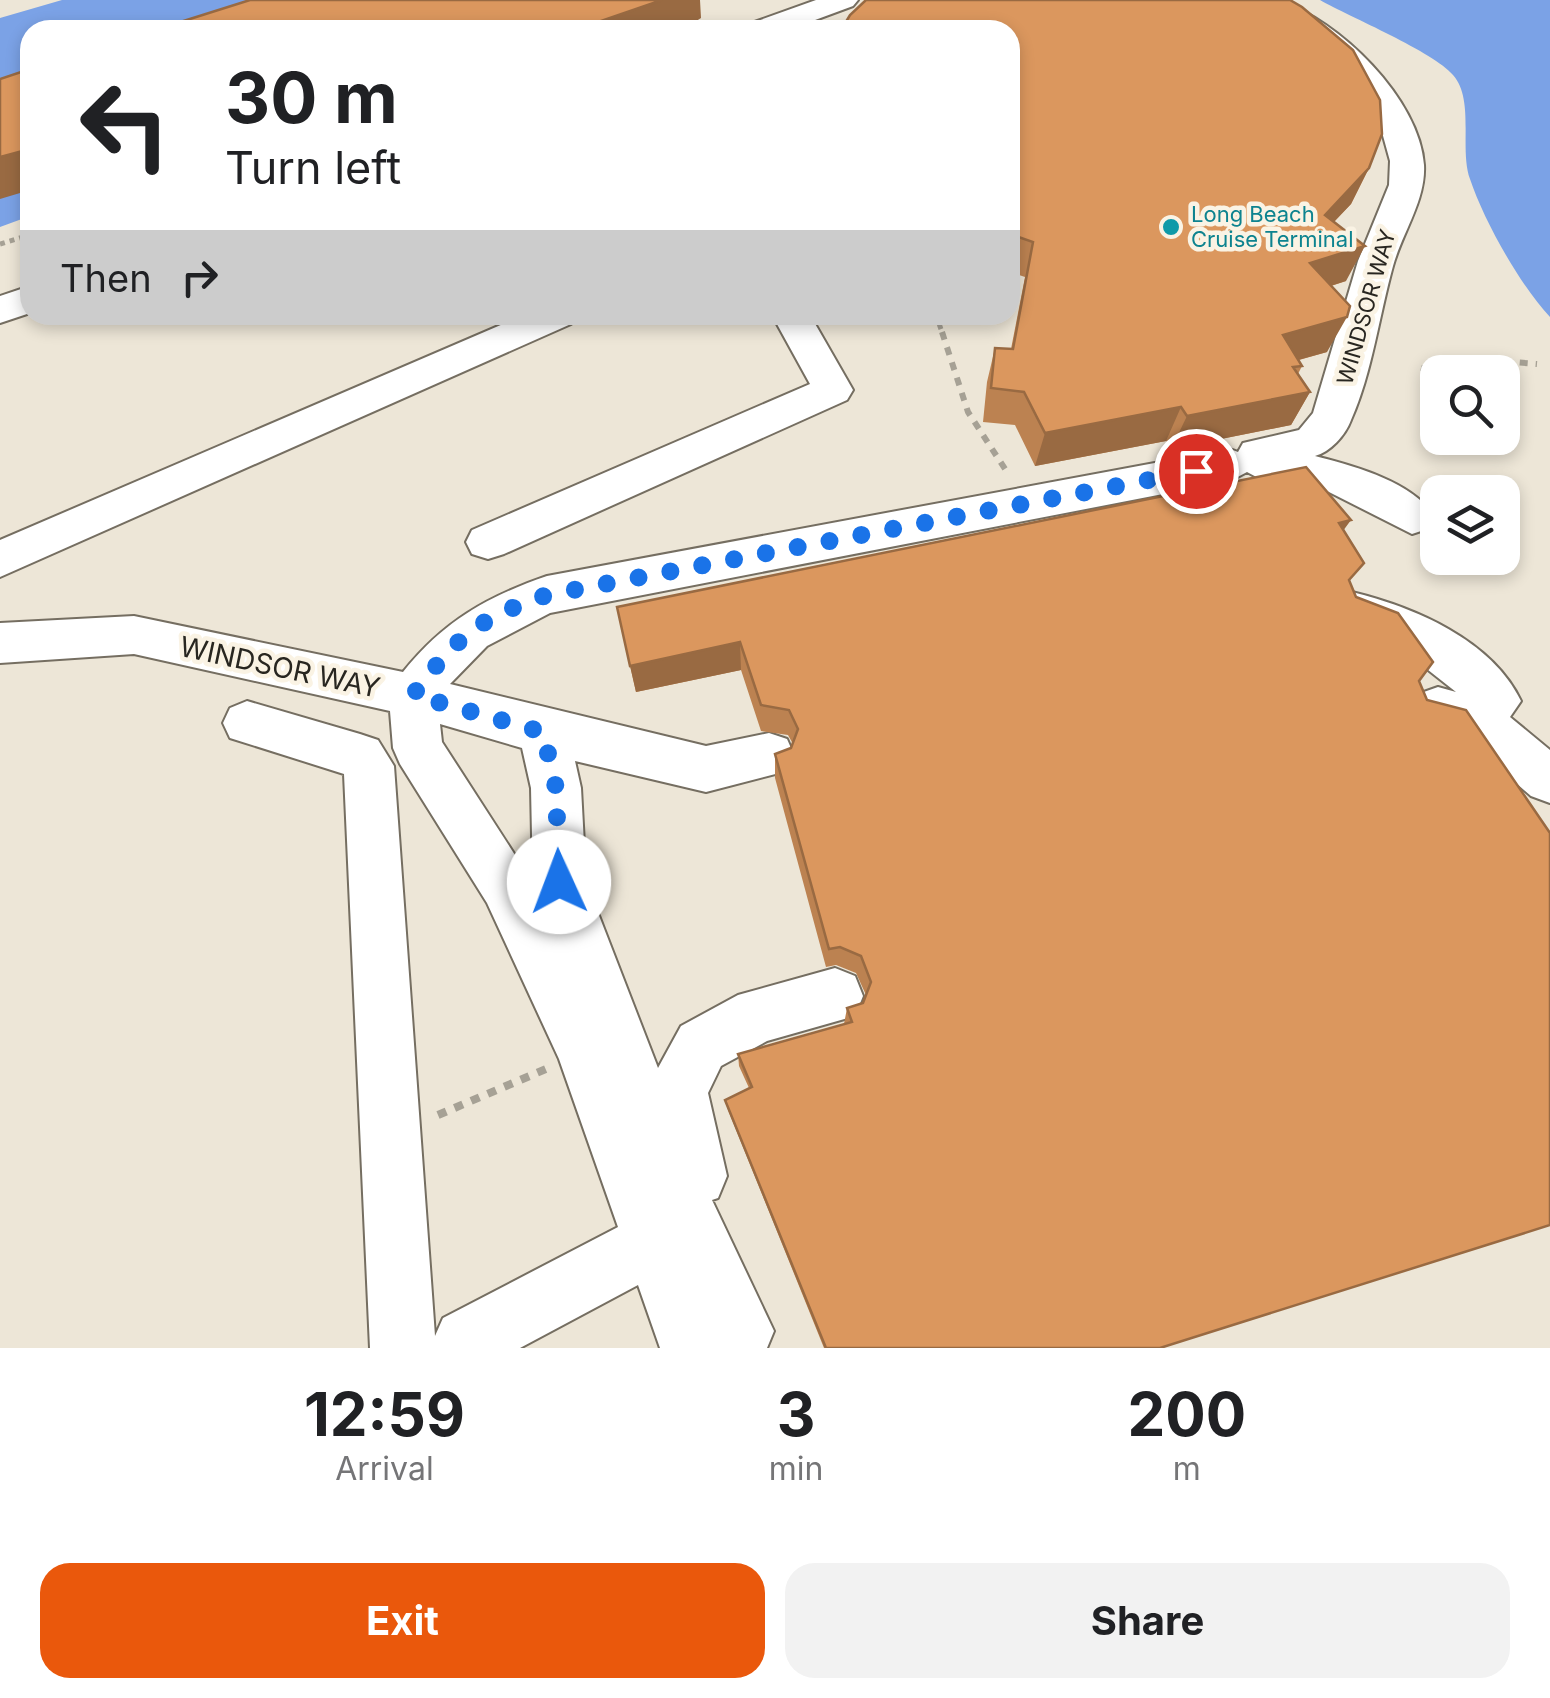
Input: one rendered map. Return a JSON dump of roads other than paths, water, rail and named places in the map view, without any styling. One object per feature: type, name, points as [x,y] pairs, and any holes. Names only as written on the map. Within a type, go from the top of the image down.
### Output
[{"type":"street","points":[[788,20],[843,0]]},
{"type":"street","name":"WINDSOR WAY","points":[[0,643],[134,635],[413,695],[472,627],[501,611],[547,595],[1251,461],[1312,442],[1332,419],[1376,261],[1406,186],[1402,137],[1379,91],[1314,31],[1255,0]]},
{"type":"street","points":[[0,559],[535,325]]},
{"type":"street","points":[[488,542],[833,390],[796,325]]},
{"type":"street","points":[[1251,461],[1336,476],[1366,487],[1412,518]]},
{"type":"street","points":[[1352,612],[1418,632],[1456,659],[1497,701]]},
{"type":"street","points":[[727,1342],[656,1241],[585,1051],[506,885],[418,748],[413,695],[543,732],[706,769],[769,755]]},
{"type":"street","points":[[1419,709],[1445,707],[1476,719],[1549,780]]},
{"type":"street","points":[[248,723],[360,756],[368,766],[403,1348]]},
{"type":"street","points":[[543,732],[556,788],[559,882],[677,1194],[727,1342]]},
{"type":"street","points":[[727,1342],[678,1090],[701,1046],[758,1014],[835,996]]},
{"type":"street","points":[[466,1348],[466,1341],[656,1241]]},
{"type":"water","points":[[62,0],[659,0],[601,20],[20,20],[20,220],[0,227],[0,18]]},
{"type":"water","points":[[1320,0],[1550,0],[1550,317],[1515,270],[1476,196],[1467,167],[1463,98],[1453,75],[1410,46]]},
{"type":"place","name":"Long Beach Cruise Terminal","points":[[1171,227]]}]
